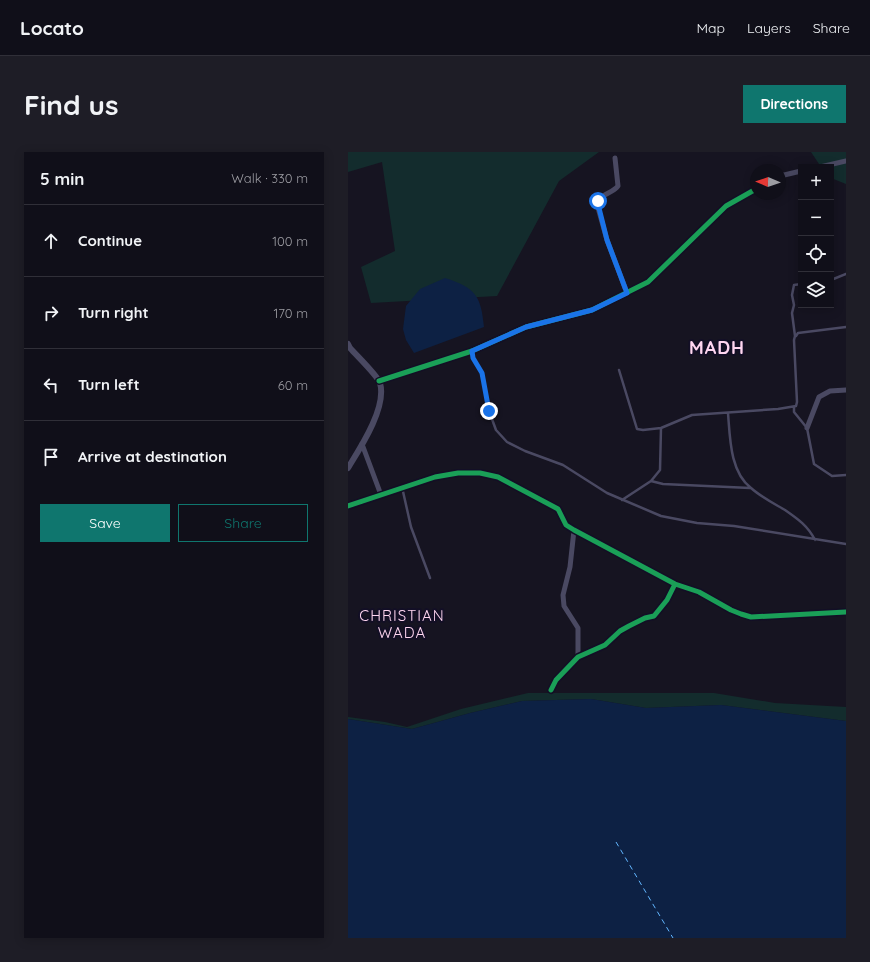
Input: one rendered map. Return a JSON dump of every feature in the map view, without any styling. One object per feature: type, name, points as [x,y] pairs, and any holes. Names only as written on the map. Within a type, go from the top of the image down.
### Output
[{"type":"street","points":[[615,158],[618,186],[616,189],[601,197],[598,204],[607,240],[627,293]]},
{"type":"street","points":[[833,164],[846,161]]},
{"type":"street","points":[[786,175],[798,172]]},
{"type":"street","points":[[379,381],[472,351],[526,327],[592,310],[627,293],[648,282],[726,206],[750,192]]},
{"type":"street","points":[[348,347],[379,381],[381,393],[380,406],[362,444],[348,468]]},
{"type":"street","points":[[807,428],[819,397],[830,391],[846,390]]},
{"type":"street","points":[[362,444],[381,495]]},
{"type":"street","points":[[348,506],[435,477],[458,473],[480,473],[498,477],[558,509],[566,525],[574,530],[675,584],[699,592],[731,610],[751,617],[846,612]]},
{"type":"street","points":[[574,530],[570,567],[563,595],[564,606],[578,628],[578,657]]},
{"type":"street","points":[[551,690],[556,680],[578,657],[605,645],[620,631],[629,626],[645,618],[654,616],[667,600],[675,584]]},
{"type":"lane","points":[[834,279],[846,274]]},
{"type":"lane","points":[[798,284],[794,285],[792,295],[794,305],[792,313],[795,336],[794,347],[797,402],[796,406],[794,407],[794,412],[807,428],[814,464],[832,476],[846,475]]},
{"type":"lane","points":[[795,336],[798,333],[846,327]]},
{"type":"lane","points":[[472,351],[473,358],[482,373],[489,411],[496,430],[507,442],[525,451],[563,465],[607,493],[661,516],[697,523],[734,526],[846,544]]},
{"type":"lane","points":[[619,370],[636,429],[643,430],[661,428],[692,416],[794,407]]},
{"type":"lane","points":[[728,413],[731,445],[736,467],[740,476],[750,488],[802,522],[810,530],[816,540]]},
{"type":"lane","points":[[622,500],[651,481],[660,470],[661,428]]},
{"type":"lane","points":[[651,481],[663,484],[750,488]]},
{"type":"lane","points":[[402,487],[411,527],[430,578]]},
{"type":"green space","points":[[348,152],[599,152],[559,181],[497,296],[371,303],[361,267],[395,251],[382,162],[348,172]]},
{"type":"green space","points":[[811,152],[846,152],[846,184],[834,179],[834,164],[819,164]]},
{"type":"green space","points":[[528,693],[714,693],[775,703],[846,707],[846,721],[721,705],[646,708],[591,699],[522,701],[412,729],[348,719],[348,717],[385,722],[407,727],[461,709]]},
{"type":"water","points":[[445,278],[464,286],[475,295],[481,308],[484,327],[414,353],[406,340],[403,329],[406,306],[420,289]]},
{"type":"water","points":[[591,699],[646,708],[721,705],[846,721],[846,938],[348,938],[348,719],[412,729],[522,701]]},
{"type":"ferry route","points":[[616,842],[673,938]]},
{"type":"cycle path","points":[[379,381],[472,351],[526,327],[592,310],[648,282],[726,206],[750,192]]},
{"type":"cycle path","points":[[348,506],[435,477],[458,473],[480,473],[498,477],[558,509],[566,525],[574,530],[675,584],[699,592],[741,614],[751,617],[846,612]]},
{"type":"cycle path","points":[[551,690],[556,680],[578,657],[605,645],[620,631],[629,626],[645,618],[654,616],[667,600],[675,584]]},
{"type":"district","name":"MADH","points":[[717,347]]},
{"type":"district","name":"CHRISTIAN WADA","points":[[402,624]]},
{"type":"route","points":[[489,411],[482,373],[473,358],[472,351],[526,327],[592,310],[627,293],[607,240],[598,201]]}]
